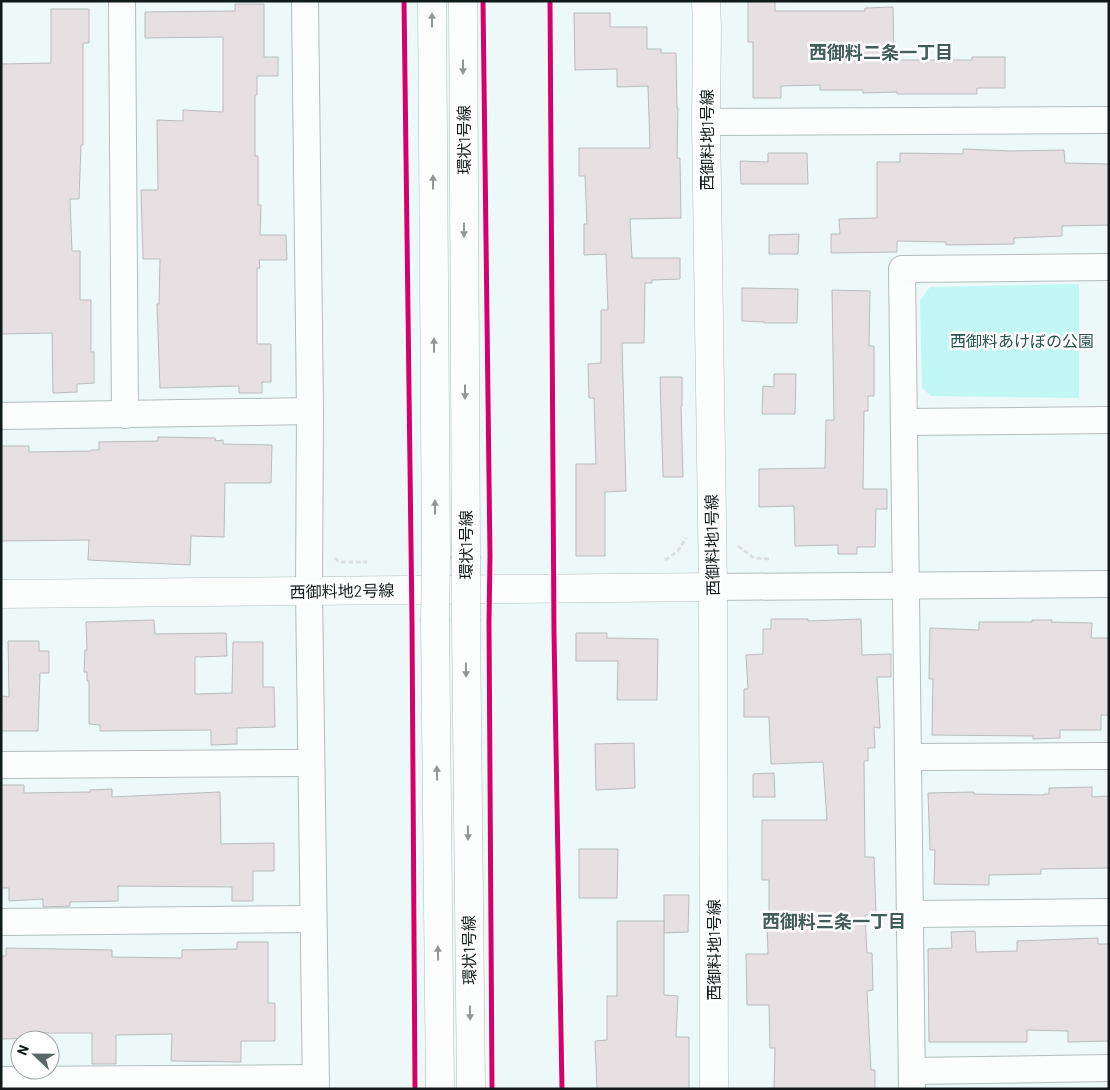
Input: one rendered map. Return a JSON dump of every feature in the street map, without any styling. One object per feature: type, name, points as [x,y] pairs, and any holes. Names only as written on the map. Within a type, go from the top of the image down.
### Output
[{"type":"main road","name":"環状1号線","points":[[432,1],[435,622],[440,1089]]},
{"type":"main road","name":"環状1号線","points":[[463,1],[466,622],[471,1089]]},
{"type":"main road","name":"西御料地1号線","points":[[706,1],[712,586],[714,1089]]},
{"type":"main road","name":"西御料地2号線","points":[[1,594],[712,586]]},
{"type":"street","points":[[122,1],[125,415]]},
{"type":"street","points":[[1,1080],[316,1083],[309,591],[310,411],[305,1]]},
{"type":"street","points":[[706,122],[1109,120]]},
{"type":"street","points":[[1109,267],[902,269],[912,1080],[1109,1068]]},
{"type":"street","points":[[1,416],[310,411]]},
{"type":"street","points":[[904,422],[1109,420]]},
{"type":"street","points":[[712,586],[1109,584]]},
{"type":"street","points":[[908,757],[1109,756]]},
{"type":"street","points":[[1,765],[311,763]]},
{"type":"street","points":[[910,914],[1109,912]]},
{"type":"street","points":[[1,922],[314,919]]},
{"type":"path","points":[[660,564],[678,551],[690,533]]},
{"type":"path","points":[[734,543],[754,558],[773,559]]},
{"type":"path","points":[[334,556],[339,562],[368,562]]},
{"type":"green space","name":"西御料あけぼの公園","points":[[1079,284],[1079,398],[931,396],[922,388],[920,300],[930,287]]},
{"type":"building","points":[[748,1],[775,1],[775,11],[865,11],[865,8],[893,7],[894,60],[972,60],[972,57],[1005,57],[1005,88],[977,88],[977,94],[897,94],[897,92],[863,93],[863,90],[820,90],[820,85],[781,86],[781,98],[753,98],[753,42],[748,42]]},
{"type":"building","points":[[235,4],[264,4],[264,57],[278,57],[278,76],[257,76],[257,95],[255,95],[255,156],[258,156],[258,205],[261,205],[260,235],[286,235],[287,260],[259,260],[260,268],[257,268],[257,344],[271,344],[271,382],[262,382],[262,393],[239,393],[239,386],[160,388],[157,304],[159,304],[160,259],[143,259],[141,190],[158,190],[157,120],[183,121],[183,110],[223,112],[223,37],[145,38],[145,12],[235,11]]},
{"type":"building","points":[[51,9],[89,9],[89,43],[83,43],[83,145],[81,145],[79,199],[70,199],[72,251],[80,251],[80,300],[91,300],[91,352],[94,352],[94,383],[77,384],[77,392],[53,393],[52,333],[1,334],[1,64],[51,63]]},
{"type":"building","points":[[574,13],[610,13],[610,27],[647,27],[647,49],[661,49],[661,53],[676,53],[677,158],[680,158],[681,218],[630,219],[632,258],[680,258],[680,279],[652,280],[652,283],[645,283],[644,343],[622,343],[626,491],[605,492],[605,556],[576,556],[576,464],[596,464],[594,398],[589,398],[588,364],[601,363],[601,310],[608,310],[606,254],[584,255],[584,224],[587,224],[585,176],[579,176],[579,148],[650,148],[648,86],[617,87],[617,69],[575,70]]},
{"type":"building","points":[[963,149],[1011,151],[1064,150],[1065,163],[1109,164],[1109,225],[1062,226],[1062,236],[1014,238],[1014,244],[946,245],[946,242],[897,241],[897,252],[831,253],[831,234],[840,234],[839,219],[877,218],[877,162],[900,162],[900,153],[963,154]]},
{"type":"building","points":[[768,153],[807,153],[808,184],[741,184],[740,161],[768,162]]},
{"type":"building","points":[[799,234],[798,254],[769,254],[769,235]]},
{"type":"building","points":[[742,288],[798,289],[797,323],[742,321]]},
{"type":"building","points":[[832,290],[870,291],[869,346],[874,346],[874,396],[868,396],[868,411],[864,411],[863,489],[887,489],[887,509],[876,509],[875,547],[857,547],[857,554],[838,554],[838,545],[795,546],[794,506],[759,507],[759,469],[825,468],[826,420],[834,420]]},
{"type":"building","points":[[774,374],[796,374],[795,414],[762,414],[763,386],[774,387]]},
{"type":"building","points":[[660,377],[682,377],[683,477],[663,477]]},
{"type":"building","points":[[158,437],[215,438],[216,441],[223,440],[223,444],[272,445],[271,483],[225,483],[224,537],[191,536],[190,565],[88,560],[89,540],[1,541],[1,446],[29,446],[29,452],[91,451],[99,450],[99,442],[158,441]]},
{"type":"building","points":[[771,619],[808,619],[808,621],[861,619],[862,655],[891,654],[891,677],[877,677],[880,728],[874,727],[875,748],[868,748],[868,761],[864,761],[865,857],[874,857],[876,915],[865,915],[867,953],[872,953],[873,990],[867,991],[871,1070],[875,1070],[875,1089],[774,1089],[775,1048],[770,1048],[769,1005],[747,1005],[746,954],[768,954],[769,880],[762,880],[762,820],[827,820],[823,762],[771,764],[769,717],[744,717],[744,689],[748,689],[746,655],[763,654],[763,629],[771,629]]},
{"type":"building","points":[[154,620],[155,634],[226,633],[227,656],[195,657],[195,694],[232,693],[233,642],[263,642],[263,687],[274,687],[275,727],[237,728],[237,744],[211,745],[211,730],[100,731],[100,725],[89,724],[89,681],[87,681],[87,672],[84,672],[85,650],[87,650],[86,622]]},
{"type":"building","points":[[1032,620],[1092,623],[1091,638],[1109,638],[1109,715],[1101,715],[1101,730],[1060,730],[1060,738],[1033,739],[1033,736],[932,735],[933,679],[929,679],[930,628],[979,630],[979,622],[1032,622]]},
{"type":"building","points":[[576,633],[607,633],[607,638],[658,639],[657,700],[617,700],[618,661],[576,661]]},
{"type":"building","points":[[8,641],[39,641],[39,651],[49,651],[49,673],[40,673],[38,731],[1,731],[2,696],[9,697]]},
{"type":"building","points":[[634,743],[635,788],[596,790],[595,744]]},
{"type":"building","points":[[774,773],[775,797],[753,797],[753,774]]},
{"type":"building","points":[[1,785],[24,785],[24,793],[90,792],[90,790],[112,789],[112,797],[220,792],[221,844],[274,843],[274,871],[253,871],[253,901],[232,901],[232,887],[118,886],[118,901],[70,902],[70,906],[43,907],[43,899],[9,901],[9,888],[1,888]]},
{"type":"building","points":[[1092,787],[1092,797],[1109,796],[1109,868],[1041,869],[1041,874],[989,875],[989,885],[934,884],[935,850],[930,850],[928,793],[974,792],[974,794],[1044,795],[1049,794],[1049,788]]},
{"type":"building","points":[[579,849],[618,849],[617,898],[579,898]]},
{"type":"building","points":[[664,895],[689,895],[688,932],[664,933]]},
{"type":"building","points":[[617,921],[664,921],[664,995],[678,996],[676,1037],[689,1037],[689,1089],[597,1089],[595,1041],[607,1040],[607,996],[617,996]]},
{"type":"building","points":[[975,931],[976,952],[1017,951],[1017,941],[1098,938],[1098,944],[1109,944],[1109,1041],[1068,1042],[1068,1031],[1027,1030],[1027,1042],[929,1042],[928,949],[952,948],[951,932]]},
{"type":"building","points":[[237,942],[268,942],[268,1003],[275,1003],[275,1041],[241,1041],[241,1062],[171,1061],[172,1034],[116,1035],[116,1064],[92,1064],[92,1033],[60,1033],[60,1030],[10,1030],[10,1039],[1,1039],[1,956],[6,956],[6,948],[112,950],[112,957],[182,958],[182,950],[237,949]]},
{"type":"cycle path","points":[[404,1],[412,622],[415,1089]]},
{"type":"cycle path","points":[[483,1],[490,556],[492,1089]]},
{"type":"cycle path","points":[[550,1],[554,633],[562,1089]]},
{"type":"district","name":"西御料二条一丁目","points":[[881,53]]},
{"type":"district","name":"西御料三条一丁目","points":[[834,922]]}]
